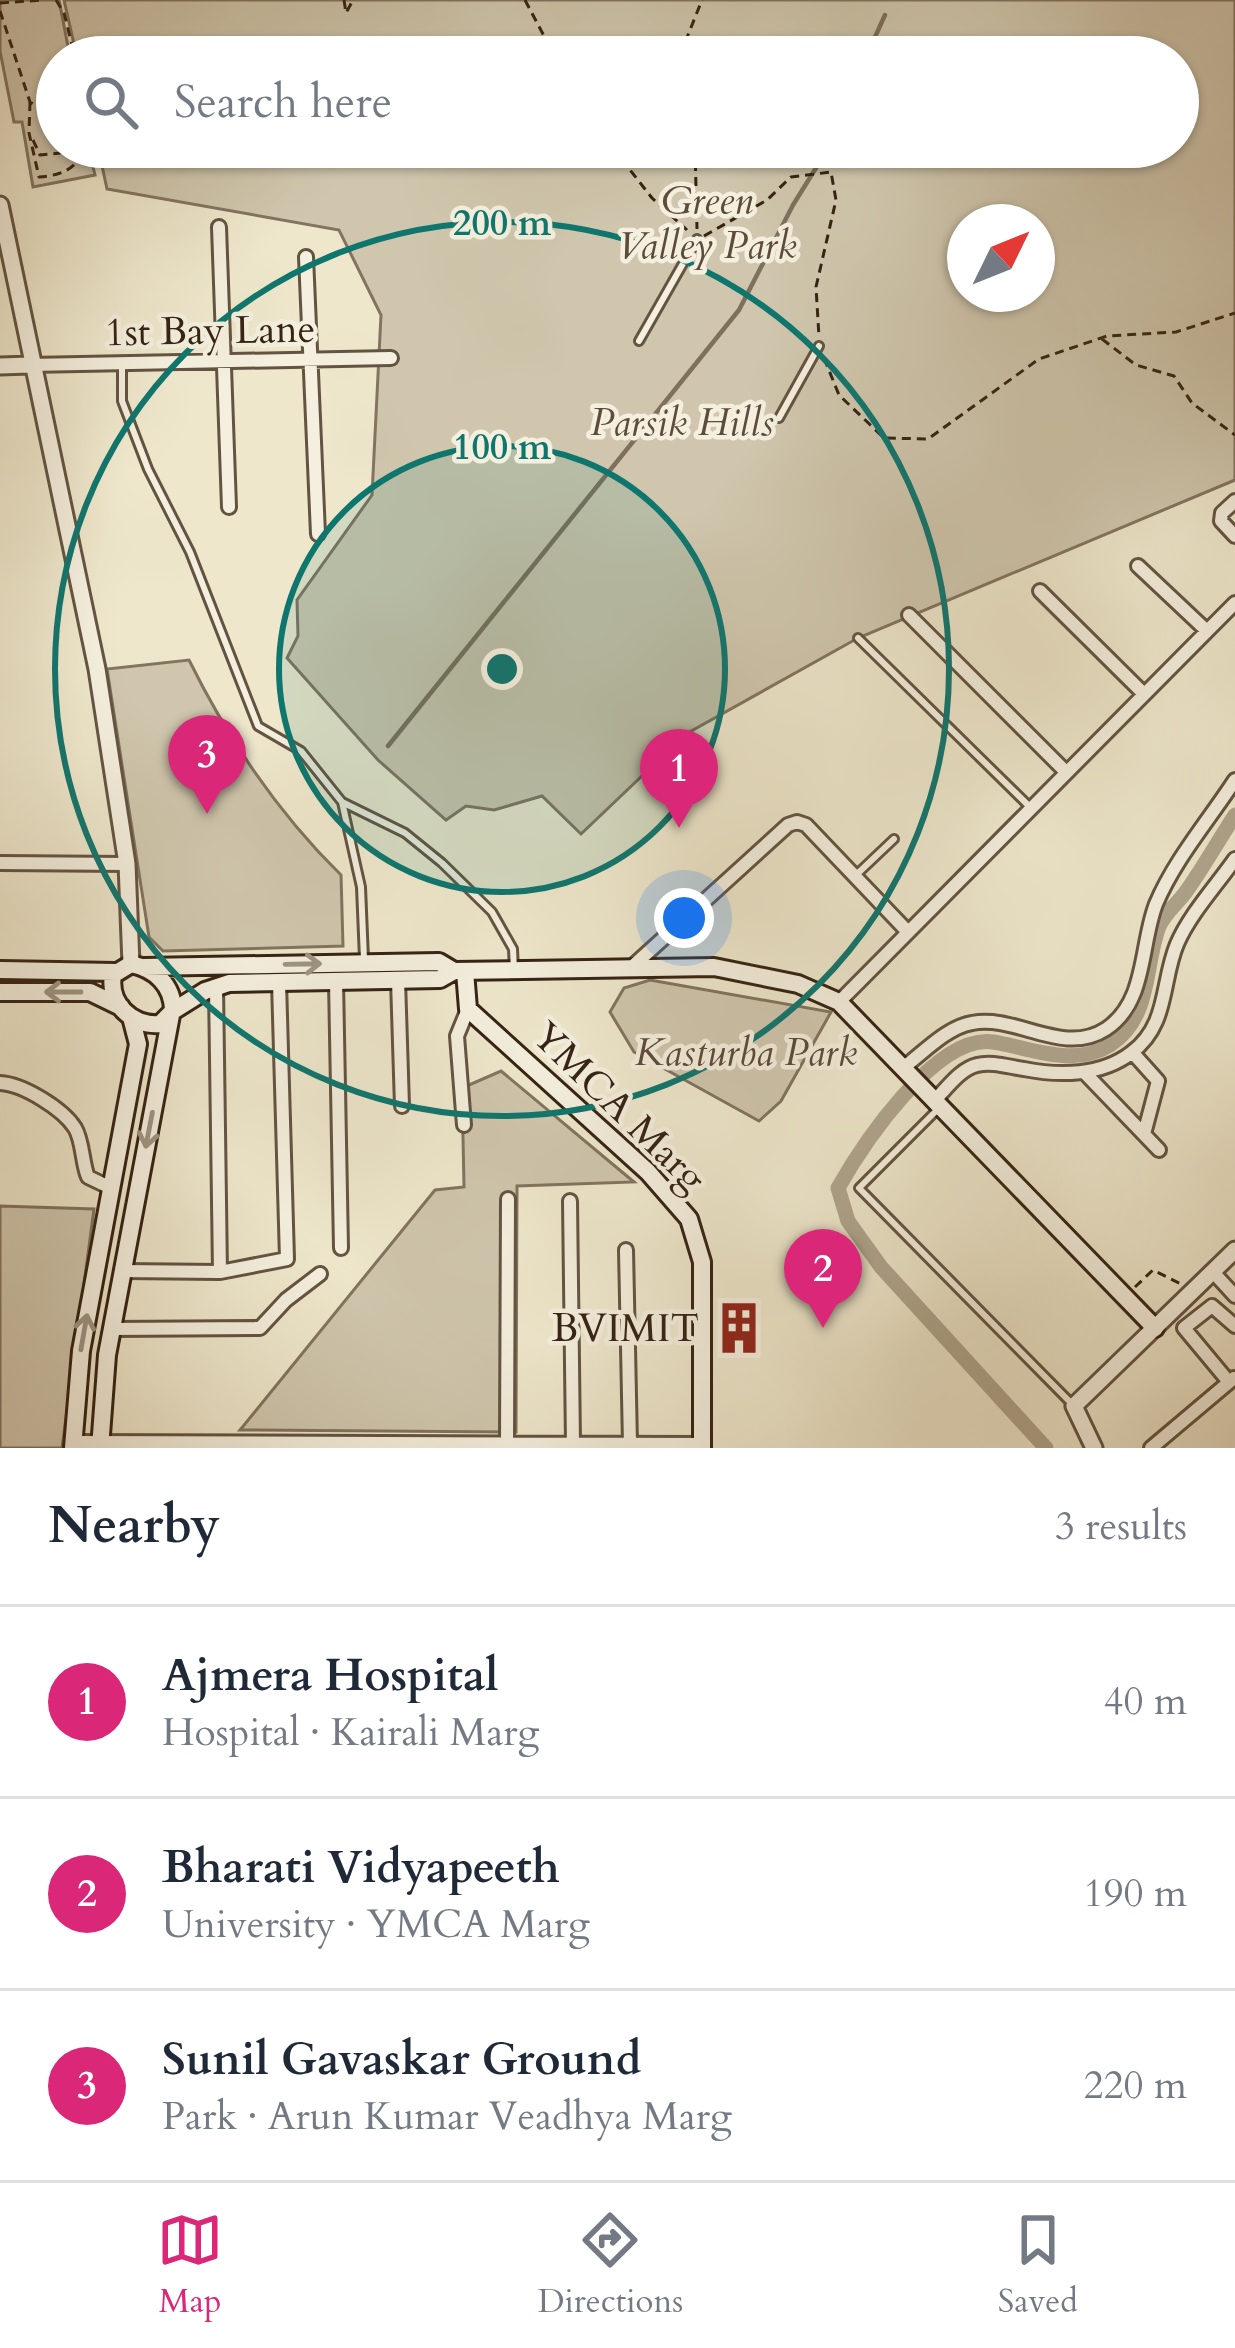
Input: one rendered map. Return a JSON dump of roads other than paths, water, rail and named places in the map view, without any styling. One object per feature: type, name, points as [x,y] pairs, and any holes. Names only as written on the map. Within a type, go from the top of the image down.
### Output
[{"type":"main road","points":[[0,970],[440,962],[460,971]]},
{"type":"main road","points":[[0,992],[91,992],[155,1025],[229,982],[440,979],[460,971],[634,965],[714,967],[798,983],[839,1002],[1155,1328]]},
{"type":"main road","points":[[73,1445],[81,1351],[138,1043],[111,984],[130,968]]},
{"type":"main road","points":[[100,1445],[112,1329],[172,1013],[168,988],[130,968]]},
{"type":"main road","points":[[460,971],[468,1009]]},
{"type":"main road","name":"YMCA Marg","points":[[468,1009],[648,1172],[689,1219],[702,1262],[705,1447]]},
{"type":"street","points":[[0,205],[97,669],[127,864],[130,968]]},
{"type":"street","points":[[219,227],[229,506]]},
{"type":"street","points":[[306,256],[318,534]]},
{"type":"street","name":"1st Bay Lane","points":[[30,365],[391,358]]},
{"type":"street","points":[[0,366],[30,365]]},
{"type":"street","points":[[1235,501],[1222,512],[1221,521],[1235,536]]},
{"type":"street","points":[[1138,566],[1207,631]]},
{"type":"street","points":[[1040,591],[1144,694]]},
{"type":"street","points":[[839,1002],[1235,603]]},
{"type":"street","points":[[909,615],[1066,772]]},
{"type":"street","points":[[906,1070],[967,1023],[989,1021],[1059,1038],[1092,1036],[1109,1027],[1133,998],[1155,905],[1181,856],[1235,779]]},
{"type":"street","points":[[634,965],[788,825],[797,822],[806,825],[908,932]]},
{"type":"street","points":[[935,1101],[977,1065],[1084,1072],[1132,1052],[1161,1014],[1177,943],[1235,859]]},
{"type":"street","points":[[0,863],[127,864]]},
{"type":"street","points":[[398,980],[402,1106]]},
{"type":"street","points":[[336,981],[341,1248]]},
{"type":"street","points":[[122,1271],[220,1272],[287,1259],[279,982]]},
{"type":"street","points":[[217,986],[220,1272]]},
{"type":"street","points":[[464,1125],[457,1036],[468,1009]]},
{"type":"street","points":[[1132,1052],[1158,1081],[1144,1134]]},
{"type":"street","points":[[1084,1072],[1159,1150]]},
{"type":"street","points":[[0,1083],[15,1083],[51,1103],[75,1128],[88,1177],[111,1188]]},
{"type":"street","points":[[507,1444],[508,1198]]},
{"type":"street","points":[[570,1201],[573,1444]]},
{"type":"street","points":[[626,1250],[630,1444]]},
{"type":"street","points":[[1094,1448],[1074,1406],[1235,1250]]},
{"type":"street","points":[[1213,1272],[1235,1296]]},
{"type":"street","points":[[112,1329],[260,1328],[320,1274]]},
{"type":"street","points":[[1151,1448],[1232,1380],[1184,1328],[1212,1306],[1235,1326]]},
{"type":"street","points":[[73,1445],[705,1447]]},
{"type":"lane","points":[[639,341],[697,239]]},
{"type":"lane","points":[[779,418],[819,346]]},
{"type":"lane","points":[[122,362],[122,401],[148,469],[190,552],[258,726],[301,752],[342,802],[405,833],[492,912],[513,949],[514,970]]},
{"type":"lane","points":[[858,638],[1030,808]]},
{"type":"lane","points":[[342,802],[361,886],[364,963]]},
{"type":"lane","points":[[855,876],[894,839]]},
{"type":"lane","points":[[935,1101],[859,1188],[1074,1406]]},
{"type":"waterway","points":[[876,36],[885,15]]},
{"type":"waterway","points":[[388,746],[739,310],[816,168]]},
{"type":"waterway","points":[[1046,1448],[881,1267],[848,1221],[838,1188],[883,1120],[948,1055],[971,1044],[993,1042],[1082,1055],[1110,1045],[1123,1034],[1140,1007],[1160,924],[1192,884],[1235,815]]},
{"type":"place","name":"Sunil Gavaskar Ground","points":[[207,814]]},
{"type":"place","name":"Ajmera Hospital","points":[[679,828]]},
{"type":"place","name":"BVIMIT","points":[[739,1328]]},
{"type":"place","name":"Bharati Vidyapeeth","points":[[823,1328]]},
{"type":"park label","name":"Green Valley Park","points":[[707,222]]},
{"type":"park label","name":"Parsik Hills","points":[[682,422]]},
{"type":"park label","name":"Kasturba Park","points":[[746,1052]]}]
